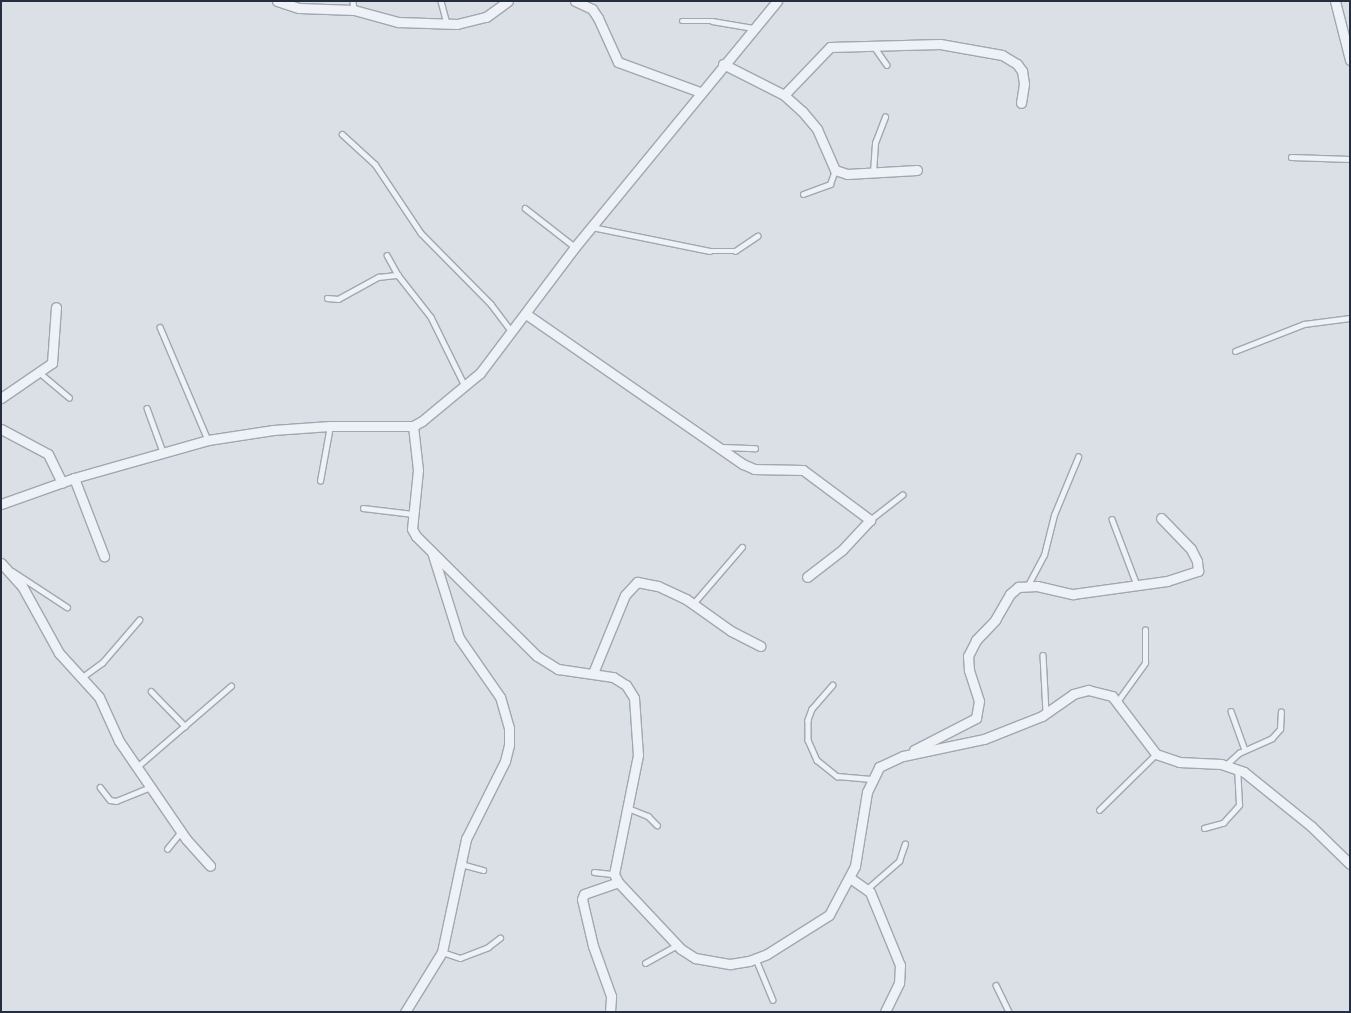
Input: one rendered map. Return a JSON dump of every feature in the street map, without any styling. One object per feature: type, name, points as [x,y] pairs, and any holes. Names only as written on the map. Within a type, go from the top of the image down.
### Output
[{"type":"street","points":[[277,1],[299,8],[354,6],[398,22],[446,24],[472,22],[508,1]]},
{"type":"street","points":[[575,1],[592,9],[618,62],[700,92]]},
{"type":"street","points":[[1,504],[74,478],[208,440],[330,426],[412,426],[465,388],[512,332],[575,247],[700,92],[777,1]]},
{"type":"street","points":[[1335,1],[1350,60]]},
{"type":"street","points":[[784,95],[823,51],[838,46],[940,44],[1002,55],[1022,71],[1021,103]]},
{"type":"street","points":[[723,64],[784,95],[817,129],[835,170],[846,174],[917,170]]},
{"type":"street","points":[[1,398],[13,387],[40,373],[52,363],[55,356],[56,307]]},
{"type":"street","points":[[526,314],[718,447],[754,469],[803,470],[870,520],[842,550],[807,577]]},
{"type":"street","points":[[412,426],[418,470],[412,529],[432,552],[537,656],[558,669],[594,673],[619,681],[634,698],[639,743],[626,807],[616,878]]},
{"type":"street","points":[[1,429],[48,454],[62,482]]},
{"type":"street","points":[[74,478],[104,556]]},
{"type":"street","points":[[616,878],[677,945],[695,958],[713,963],[730,964],[756,958],[820,923],[829,915],[850,878],[871,779],[879,767],[976,718],[979,701],[969,670],[968,656],[976,640],[999,615],[1010,594],[1028,585],[1073,594],[1181,578],[1198,571],[1197,561],[1191,549],[1161,518]]},
{"type":"street","points":[[404,1012],[442,952],[466,839],[505,761],[509,728],[494,684],[455,630],[432,552]]},
{"type":"street","points":[[1,563],[22,586],[59,653],[99,697],[114,732],[182,831],[210,866]]},
{"type":"street","points":[[594,673],[630,587],[646,582],[694,604],[731,632],[760,646]]},
{"type":"street","points":[[903,756],[984,739],[1046,714],[1074,694],[1088,690],[1102,691],[1117,702],[1147,746],[1156,754],[1179,762],[1226,765],[1236,769],[1311,826],[1350,864]]},
{"type":"street","points":[[610,1012],[611,996],[593,946],[582,903],[584,894],[616,878]]},
{"type":"street","points":[[850,878],[867,889],[900,965],[899,984],[884,1011]]},
{"type":"lane","points":[[441,1],[446,24]]},
{"type":"lane","points":[[682,21],[712,21],[754,28]]},
{"type":"lane","points":[[872,44],[887,65]]},
{"type":"lane","points":[[873,172],[876,143],[885,118]]},
{"type":"lane","points":[[342,134],[375,164],[421,233],[491,304],[512,332]]},
{"type":"lane","points":[[1292,158],[1350,159]]},
{"type":"lane","points":[[803,194],[830,184],[835,170]]},
{"type":"lane","points":[[525,208],[575,247]]},
{"type":"lane","points":[[592,227],[710,251],[735,251],[757,236]]},
{"type":"lane","points":[[387,255],[398,275],[432,317],[449,359],[465,388]]},
{"type":"lane","points":[[327,298],[338,298],[378,277],[398,275]]},
{"type":"lane","points":[[1235,351],[1304,324],[1350,318]]},
{"type":"lane","points":[[160,327],[208,440]]},
{"type":"lane","points":[[40,373],[69,397]]},
{"type":"lane","points":[[147,408],[163,452]]},
{"type":"lane","points":[[320,481],[330,426]]},
{"type":"lane","points":[[718,447],[754,448]]},
{"type":"lane","points":[[1028,585],[1044,555],[1054,515],[1078,457]]},
{"type":"lane","points":[[870,520],[902,495]]},
{"type":"lane","points":[[363,508],[414,514]]},
{"type":"lane","points":[[1112,519],[1137,585]]},
{"type":"lane","points":[[694,604],[742,547]]},
{"type":"lane","points":[[9,570],[67,607]]},
{"type":"lane","points":[[81,678],[102,663],[139,620]]},
{"type":"lane","points":[[1117,702],[1145,663],[1145,630]]},
{"type":"lane","points":[[1043,655],[1046,714]]},
{"type":"lane","points":[[833,685],[812,708],[808,720],[808,740],[817,760],[837,776],[871,779]]},
{"type":"lane","points":[[137,767],[232,686]]},
{"type":"lane","points":[[151,690],[185,726]]},
{"type":"lane","points":[[1231,711],[1245,750]]},
{"type":"lane","points":[[1226,765],[1245,750],[1272,738],[1280,729],[1280,712]]},
{"type":"lane","points":[[1099,810],[1156,754]]},
{"type":"lane","points":[[1204,828],[1223,823],[1239,805],[1236,769]]},
{"type":"lane","points":[[100,787],[110,800],[116,801],[151,787]]},
{"type":"lane","points":[[626,807],[648,816],[657,825]]},
{"type":"lane","points":[[166,849],[182,831]]},
{"type":"lane","points":[[867,889],[899,862],[905,844]]},
{"type":"lane","points":[[460,863],[483,870]]},
{"type":"lane","points":[[594,872],[616,878]]},
{"type":"lane","points":[[442,952],[460,958],[488,947],[500,938]]},
{"type":"lane","points":[[645,963],[677,945]]},
{"type":"lane","points":[[756,958],[772,1000]]},
{"type":"lane","points":[[996,985],[1009,1012]]}]
